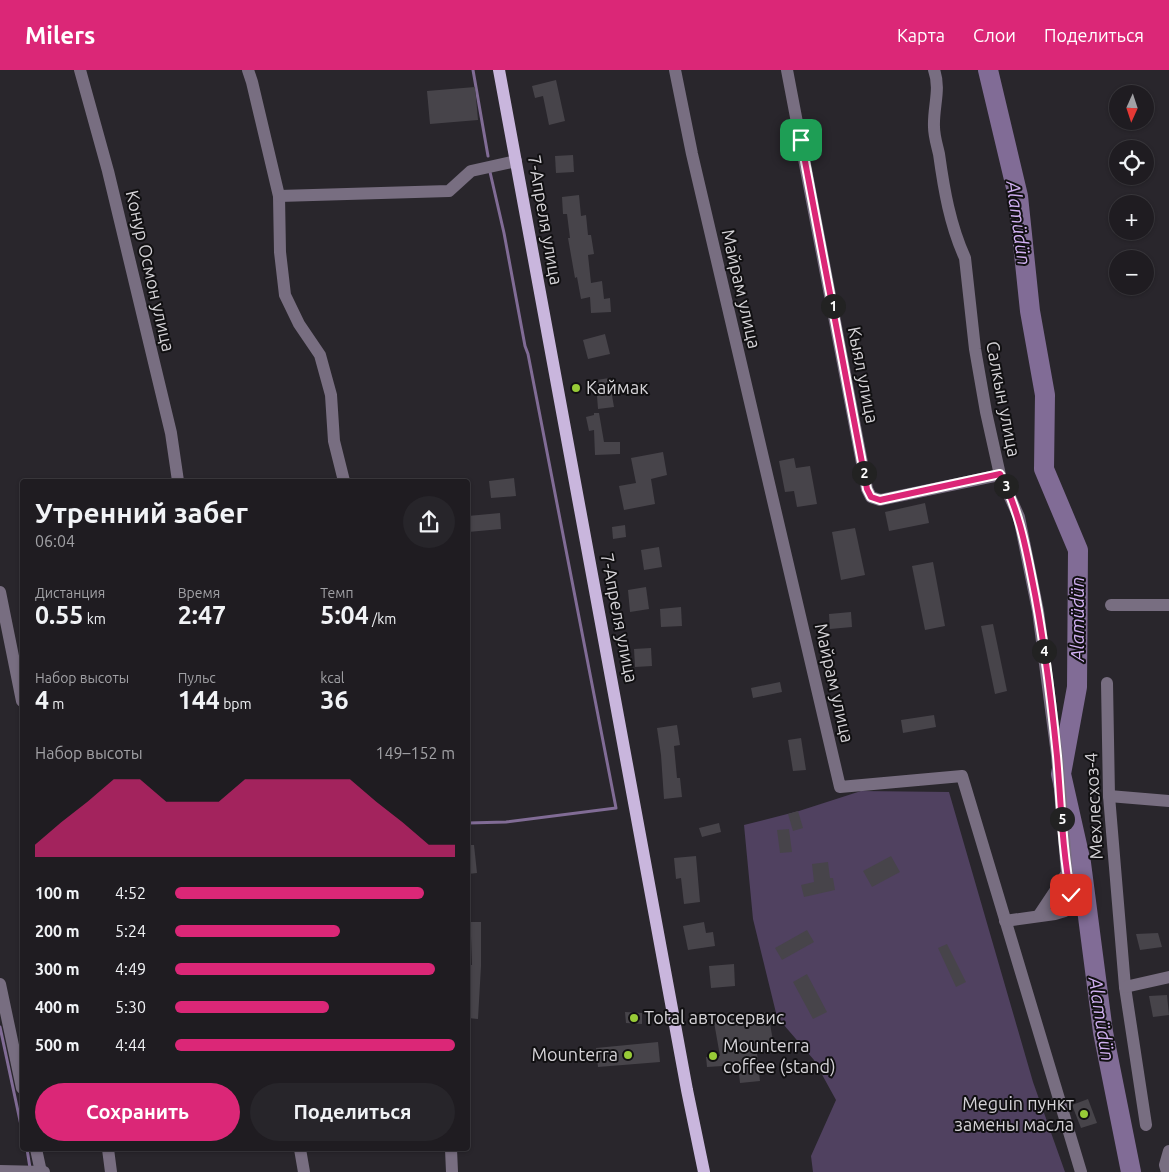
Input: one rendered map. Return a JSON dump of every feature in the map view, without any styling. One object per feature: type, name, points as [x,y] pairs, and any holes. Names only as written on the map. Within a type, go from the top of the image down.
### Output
[{"type":"main road","name":"7-Апреля улица","points":[[499,70],[687,1090],[704,1172]]},
{"type":"street","name":"Конур Осмон улица","points":[[80,70],[108,171],[171,433],[178,479]]},
{"type":"street","points":[[248,70],[279,196],[280,252],[285,295],[299,324],[320,356],[331,394],[334,441],[344,479]]},
{"type":"street","name":"Майрам улица","points":[[675,70],[692,154],[840,787],[962,776],[1081,1170]]},
{"type":"street","name":"Кыял улица","points":[[787,70],[867,489],[871,497],[880,500],[1000,474]]},
{"type":"street","name":"Салкын улица","points":[[934,70],[938,79],[938,88],[934,111],[934,136],[951,222],[965,258],[980,383],[1000,474],[1019,518],[1038,611],[1057,755],[1071,903],[1065,911],[1055,914],[1006,921]]},
{"type":"street","points":[[279,196],[449,191],[471,171],[516,161]]},
{"type":"street","points":[[0,592],[20,691]]},
{"type":"street","points":[[1111,605],[1169,605]]},
{"type":"street","name":"Мехлесхоз-4","points":[[1107,683],[1108,796],[1124,987],[1146,1125]]},
{"type":"street","points":[[1108,796],[1169,801]]},
{"type":"street","points":[[1039,915],[1067,874]]},
{"type":"street","points":[[1124,987],[1169,978]]},
{"type":"street","points":[[0,984],[20,1079]]},
{"type":"street","points":[[0,1171],[42,1172],[37,1151]]},
{"type":"street","points":[[108,1151],[111,1172]]},
{"type":"street","points":[[300,1151],[304,1172]]},
{"type":"street","points":[[451,1151],[452,1172]]},
{"type":"street","points":[[1167,1172],[1165,1165],[1169,1151]]},
{"type":"shaded area","points":[[861,791],[949,792],[1033,1082],[1065,1172],[813,1172],[811,1156],[836,1100],[814,1060],[777,1017],[753,919],[744,825],[799,811]]},
{"type":"building","points":[[556,80],[565,121],[549,125],[543,96],[535,98],[532,86]]},
{"type":"building","points":[[475,87],[478,120],[430,124],[427,91]]},
{"type":"building","points":[[573,155],[574,172],[556,173],[555,156]]},
{"type":"building","points":[[579,195],[581,216],[586,215],[588,235],[591,235],[594,254],[588,255],[591,283],[602,281],[604,299],[610,298],[611,312],[591,313],[590,297],[581,299],[577,277],[575,278],[568,238],[570,238],[567,214],[563,214],[562,197]]},
{"type":"building","points":[[605,334],[610,354],[588,359],[583,340]]},
{"type":"building","points":[[609,378],[614,407],[598,409],[597,380]]},
{"type":"building","points":[[594,413],[599,413],[604,442],[620,442],[620,454],[595,455],[594,430],[589,431],[586,417],[594,415]]},
{"type":"building","points":[[663,452],[667,475],[651,479],[655,504],[624,510],[619,486],[636,483],[631,458]]},
{"type":"building","points":[[794,458],[796,468],[810,466],[817,504],[797,507],[794,491],[785,492],[779,461]]},
{"type":"building","points":[[514,478],[516,496],[491,498],[489,481]]},
{"type":"building","points":[[925,503],[929,523],[889,531],[885,512]]},
{"type":"building","points":[[500,513],[501,529],[470,532],[470,516]]},
{"type":"building","points":[[625,525],[626,537],[613,539],[612,527]]},
{"type":"building","points":[[855,528],[865,575],[841,580],[832,532]]},
{"type":"building","points":[[659,547],[662,567],[644,570],[641,550]]},
{"type":"building","points":[[933,562],[945,626],[925,630],[912,566]]},
{"type":"building","points":[[646,587],[649,609],[630,612],[628,590]]},
{"type":"building","points":[[681,607],[682,626],[661,627],[660,609]]},
{"type":"building","points":[[851,612],[852,627],[830,629],[829,614]]},
{"type":"building","points":[[993,624],[1007,691],[995,694],[981,626]]},
{"type":"building","points":[[651,648],[652,666],[635,667],[634,649]]},
{"type":"building","points":[[780,682],[782,692],[753,698],[751,688]]},
{"type":"building","points":[[934,715],[936,727],[903,733],[901,720]]},
{"type":"building","points":[[677,725],[680,745],[674,746],[677,778],[680,778],[682,797],[664,799],[657,728]]},
{"type":"building","points":[[801,738],[806,770],[793,771],[788,740]]},
{"type":"building","points":[[798,811],[803,828],[793,831],[788,814]]},
{"type":"building","points":[[719,823],[721,832],[702,837],[699,828]]},
{"type":"building","points":[[789,829],[792,852],[780,853],[777,830]]},
{"type":"building","points":[[470,845],[474,845],[477,873],[470,874]]},
{"type":"building","points":[[696,856],[700,902],[684,904],[681,878],[676,879],[674,858]]},
{"type":"building","points":[[891,856],[900,872],[872,887],[863,871]]},
{"type":"building","points":[[828,862],[830,878],[833,878],[835,890],[804,897],[801,885],[814,882],[812,864]]},
{"type":"building","points":[[470,922],[481,922],[478,1019],[470,1018]]},
{"type":"building","points":[[704,922],[706,933],[713,932],[715,946],[688,950],[683,926]]},
{"type":"building","points":[[807,930],[814,942],[782,960],[775,948]]},
{"type":"building","points":[[1158,933],[1162,947],[1140,950],[1136,934]]},
{"type":"building","points":[[947,944],[966,982],[956,987],[938,948]]},
{"type":"building","points":[[734,964],[735,986],[711,988],[709,966]]},
{"type":"building","points":[[807,974],[827,1012],[813,1019],[793,982]]},
{"type":"building","points":[[1167,995],[1169,1015],[1153,1017],[1149,996]]},
{"type":"building","name":"Total автосервис","points":[[625,1012],[642,1013],[642,1024],[626,1023]]},
{"type":"building","points":[[768,1012],[773,1041],[756,1044],[760,1081],[740,1083],[738,1065],[707,1067],[706,1057],[720,1056],[714,1022]]},
{"type":"building","name":"Mounterra","points":[[658,1042],[660,1062],[598,1067],[596,1048]]},
{"type":"building","name":"Meguin пункт замены масла","points":[[1088,1099],[1097,1123],[1081,1128],[1072,1105]]},
{"type":"waterway","points":[[473,70],[488,156]]},
{"type":"waterway","name":"Alamüdün","points":[[988,70],[1018,196],[1030,311],[1045,395],[1044,469],[1078,550],[1077,687],[1061,774],[1081,863],[1103,1032],[1131,1172]]},
{"type":"waterway","points":[[470,823],[506,822],[616,808],[528,354],[490,172]]},
{"type":"waterway","points":[[0,1027],[20,1121]]},
{"type":"waterway","points":[[27,1151],[30,1168]]},
{"type":"place","name":"Каймак","points":[[576,388]]},
{"type":"place","name":"Total автосервис","points":[[634,1018]]},
{"type":"place","name":"Mounterra","points":[[628,1055]]},
{"type":"place","name":"Mounterra coffee (stand)","points":[[713,1056]]},
{"type":"place","name":"Meguin пункт замены масла","points":[[1084,1114]]},
{"type":"route","points":[[801,140],[867,489],[871,497],[880,500],[1000,474],[1019,518],[1038,611],[1046,666],[1057,755],[1067,874],[1071,895]]}]
